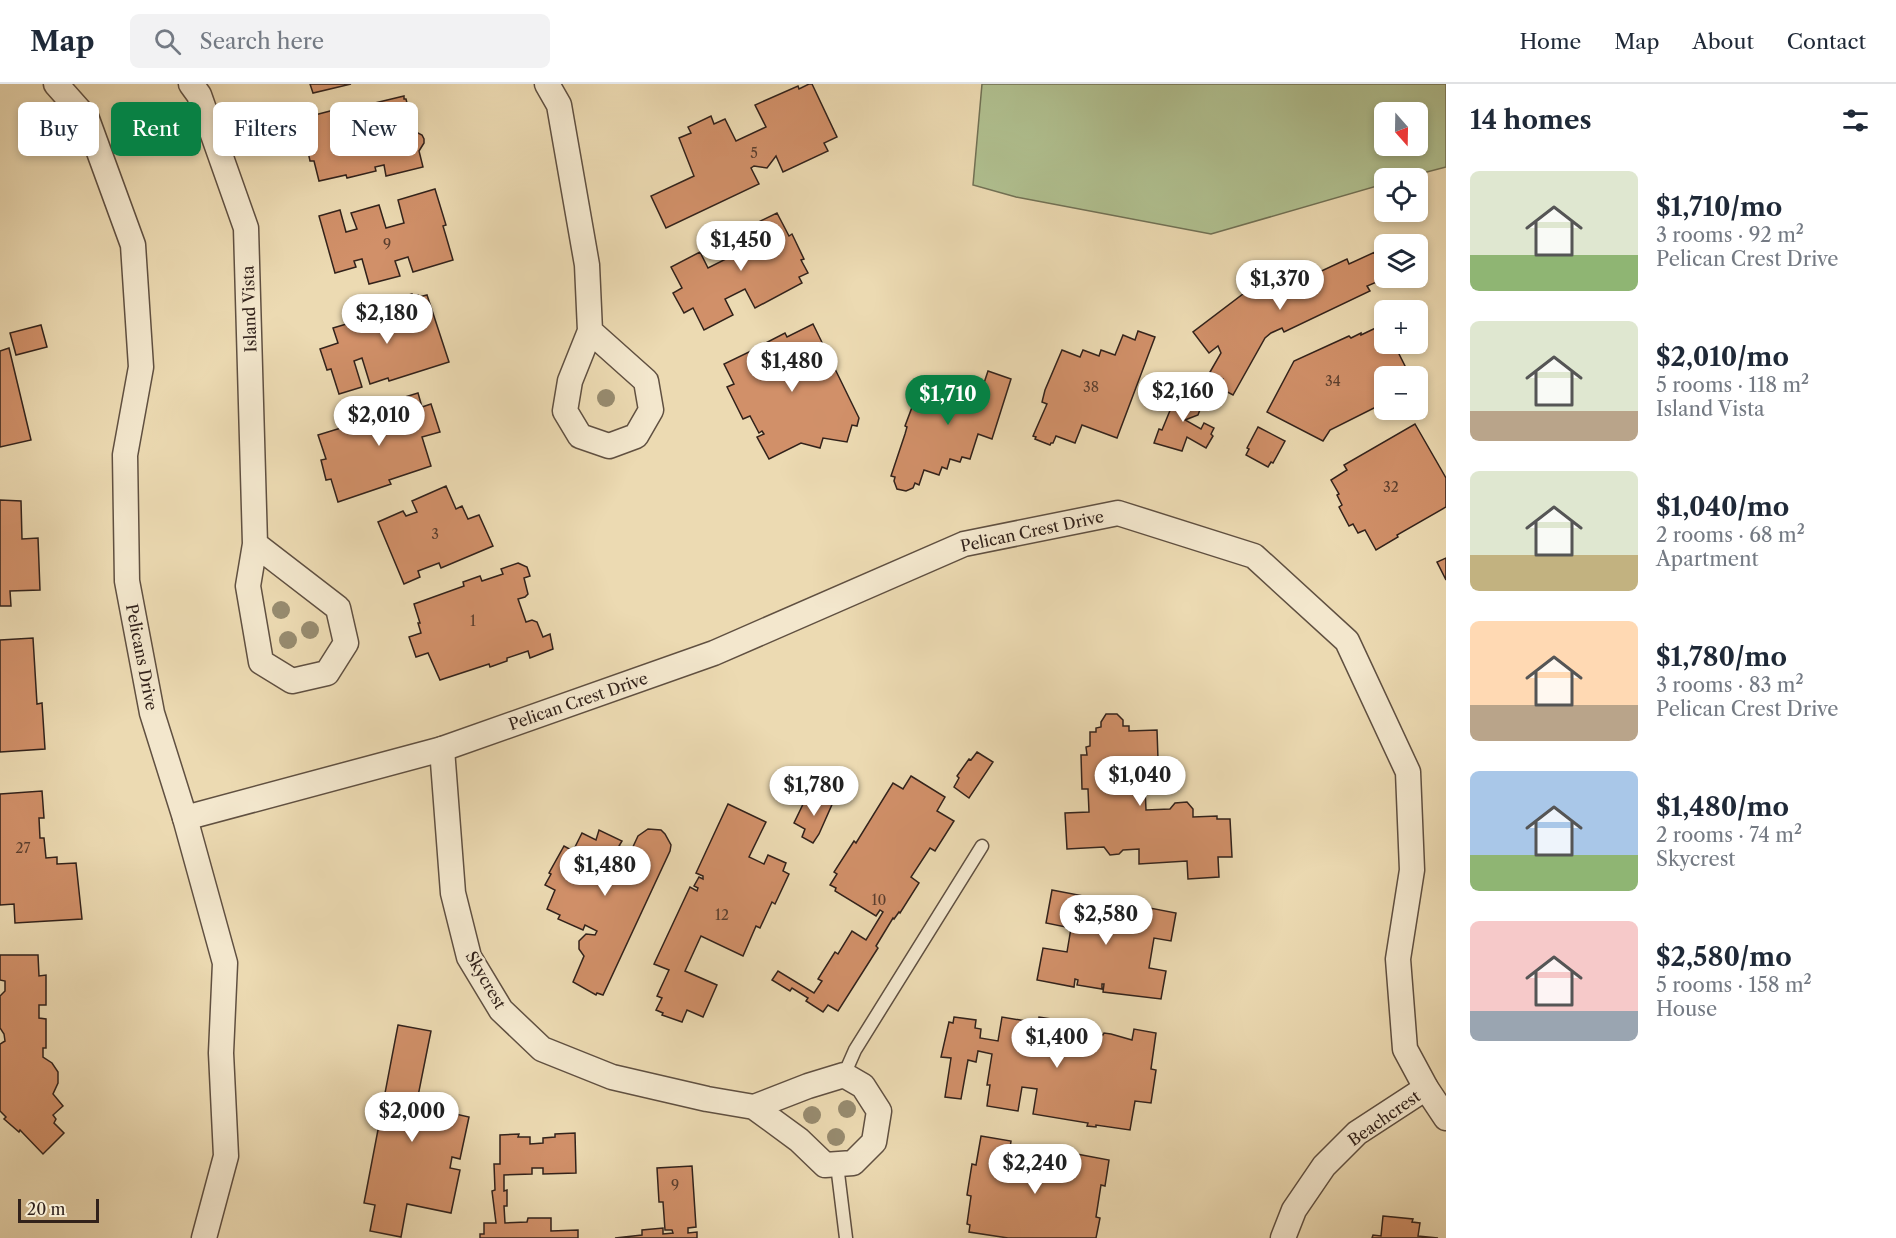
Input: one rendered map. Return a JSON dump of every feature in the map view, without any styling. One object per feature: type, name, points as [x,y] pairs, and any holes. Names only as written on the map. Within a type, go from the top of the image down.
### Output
[{"type":"street","name":"Pelicans Drive","points":[[56,84],[87,119],[134,245],[141,367],[125,455],[127,581],[153,713],[225,963],[221,1053],[226,1156],[204,1238]]},
{"type":"street","name":"Island Vista","points":[[191,84],[199,95],[246,228],[255,544],[248,586],[261,662],[292,681],[327,673],[346,643],[338,608],[255,544]]},
{"type":"street","points":[[547,84],[559,105],[587,265],[590,331],[570,381],[565,411],[580,436],[609,446],[636,436],[651,410],[646,381],[590,331]]},
{"type":"street","name":"Pelican Crest Drive","points":[[185,818],[442,749],[714,653],[963,544],[1118,513],[1254,556],[1347,641],[1408,772],[1412,870],[1398,959],[1405,1049],[1426,1088],[1446,1118]]},
{"type":"street","name":"Skycrest","points":[[442,749],[453,893],[469,957],[501,1010],[542,1049],[612,1077],[707,1099],[754,1107],[799,1140],[825,1165],[837,1165]]},
{"type":"street","points":[[754,1107],[844,1075],[863,1086],[879,1111],[874,1142],[853,1163],[837,1165]]},
{"type":"street","name":"Beachcrest","points":[[1283,1238],[1294,1210],[1324,1166],[1357,1133],[1426,1088]]},
{"type":"lane","points":[[844,1075],[855,1050],[982,846]]},
{"type":"lane","points":[[837,1165],[846,1238]]},
{"type":"green space","points":[[982,84],[1446,84],[1446,167],[1428,172],[1428,168],[1374,168],[1374,187],[1211,234],[1016,197],[973,185]]},
{"type":"building","points":[[310,84],[351,84],[313,93]]},
{"type":"building","points":[[812,84],[837,137],[824,143],[828,151],[783,172],[776,156],[767,168],[754,166],[751,168],[759,184],[666,228],[651,196],[694,176],[679,138],[691,133],[688,127],[711,116],[714,124],[725,119],[736,141],[766,127],[755,105],[798,86],[799,89]]},
{"type":"building","points":[[404,96],[407,102],[379,102]]},
{"type":"building","points":[[330,111],[330,156],[418,156],[418,133],[424,139],[419,151],[423,167],[386,176],[384,165],[375,167],[376,171],[347,178],[346,175],[319,181],[314,161],[310,161],[309,156],[318,156],[318,114]]},
{"type":"building","points":[[435,189],[446,225],[443,226],[453,260],[413,272],[408,257],[395,261],[400,276],[369,284],[362,259],[354,261],[356,267],[335,273],[319,216],[340,210],[346,232],[357,229],[351,213],[379,205],[386,228],[404,223],[398,200]]},
{"type":"building","points":[[777,213],[789,236],[792,234],[804,259],[801,260],[808,273],[799,277],[802,283],[755,308],[745,289],[725,299],[733,315],[704,330],[693,308],[684,313],[673,293],[682,288],[671,267],[700,252],[708,268],[728,258],[719,241]]},
{"type":"building","points":[[1374,252],[1374,283],[1367,286],[1370,291],[1284,332],[1282,328],[1271,333],[1265,338],[1233,395],[1218,387],[1223,379],[1210,372],[1221,353],[1218,346],[1209,353],[1193,332],[1268,275],[1277,286],[1273,274],[1293,265],[1297,273],[1309,267],[1313,275],[1347,259],[1349,264]]},
{"type":"building","points":[[412,294],[413,297],[427,295],[449,362],[389,381],[388,378],[370,384],[362,358],[354,361],[362,387],[339,394],[331,369],[327,370],[320,349],[338,343],[333,328],[390,311],[387,302]]},
{"type":"building","points":[[813,324],[859,418],[857,426],[852,425],[847,442],[823,438],[820,448],[801,443],[769,459],[757,437],[764,434],[762,431],[759,433],[750,416],[743,419],[727,387],[734,384],[724,364],[751,351],[754,357],[759,354],[756,348],[785,333],[787,337]]},
{"type":"building","points":[[41,325],[47,347],[16,355],[10,333]]},
{"type":"building","points":[[1374,329],[1374,354],[1399,354],[1405,366],[1374,366],[1374,408],[1330,430],[1323,441],[1267,412],[1294,361],[1349,336],[1351,338],[1361,333],[1361,335]]},
{"type":"building","points":[[1138,331],[1155,337],[1117,438],[1082,425],[1075,443],[1056,436],[1050,445],[1035,439],[1036,437],[1033,436],[1047,404],[1042,402],[1045,390],[1062,350],[1080,357],[1083,350],[1099,356],[1101,350],[1115,355],[1123,335],[1135,340]]},
{"type":"building","points":[[9,348],[31,440],[0,447],[0,351]]},
{"type":"building","points":[[988,371],[1011,379],[992,439],[978,434],[970,459],[962,457],[960,462],[950,459],[947,469],[942,467],[939,475],[924,470],[919,485],[915,483],[913,488],[906,491],[897,489],[895,477],[891,476],[907,427],[905,426],[920,386],[923,383],[932,386],[937,383],[946,386],[950,392],[955,377],[965,380],[966,377],[984,383]]},
{"type":"building","points":[[1179,386],[1196,392],[1194,396],[1201,407],[1198,415],[1185,420],[1201,429],[1204,423],[1214,428],[1211,434],[1213,436],[1206,448],[1187,437],[1182,451],[1154,443],[1171,408],[1168,407],[1172,396],[1175,397]]},
{"type":"building","points":[[418,393],[422,407],[431,404],[440,432],[422,437],[431,466],[389,480],[391,484],[338,502],[331,479],[326,480],[321,460],[326,459],[318,435],[354,424],[355,428],[360,423],[367,424],[363,410]]},
{"type":"building","points":[[1415,424],[1446,478],[1446,507],[1376,550],[1365,530],[1358,533],[1353,524],[1349,526],[1339,507],[1342,505],[1337,495],[1339,494],[1331,480],[1347,470],[1344,465]]},
{"type":"building","points":[[1258,427],[1285,441],[1273,463],[1271,462],[1268,467],[1246,455],[1249,449],[1247,448]]},
{"type":"building","points":[[446,486],[456,509],[462,506],[468,519],[479,515],[493,546],[441,568],[439,563],[418,571],[420,577],[404,584],[378,522],[403,511],[406,516],[417,512],[412,501]]},
{"type":"building","points":[[0,500],[21,501],[22,539],[38,538],[40,590],[10,591],[11,606],[0,606]]},
{"type":"building","points":[[1446,558],[1446,580],[1437,562]]},
{"type":"building","points":[[518,563],[527,567],[530,576],[524,578],[528,594],[518,599],[526,622],[532,620],[537,622],[543,637],[550,634],[553,649],[530,658],[528,651],[490,667],[489,664],[440,680],[428,653],[416,657],[409,637],[421,633],[414,604],[464,586],[463,582],[480,576],[482,581],[503,574],[501,569]]},
{"type":"building","points":[[33,638],[37,704],[42,703],[45,749],[0,752],[0,640]]},
{"type":"building","points":[[1106,714],[1117,714],[1123,720],[1123,726],[1129,726],[1129,731],[1157,730],[1158,759],[1151,760],[1152,787],[1145,787],[1146,810],[1170,809],[1175,803],[1187,802],[1193,809],[1193,817],[1217,816],[1217,819],[1230,819],[1232,857],[1218,857],[1219,877],[1188,879],[1187,861],[1139,864],[1139,849],[1123,850],[1119,854],[1110,855],[1104,847],[1067,849],[1065,813],[1089,812],[1088,789],[1082,789],[1081,755],[1087,755],[1086,747],[1090,746],[1090,732],[1096,732],[1096,728],[1101,727]]},
{"type":"building","points":[[977,752],[993,762],[969,798],[954,787],[959,778],[957,776]]},
{"type":"building","points":[[911,776],[945,797],[937,811],[954,821],[935,851],[930,848],[911,877],[919,883],[900,913],[893,918],[876,946],[878,948],[838,1011],[828,1005],[823,1012],[806,1001],[808,998],[772,980],[778,971],[814,993],[822,981],[818,979],[835,952],[838,954],[852,931],[866,940],[883,912],[880,910],[876,916],[835,891],[836,888],[830,885],[837,874],[834,872],[854,841],[856,843],[893,783],[903,789]]},
{"type":"building","points":[[42,791],[44,818],[39,818],[40,838],[44,838],[46,858],[57,857],[57,864],[76,863],[82,919],[15,923],[14,904],[0,905],[0,794]]},
{"type":"building","points":[[821,794],[834,800],[813,843],[802,837],[805,829],[794,823],[806,798],[816,803]]},
{"type":"building","points":[[728,804],[766,822],[749,857],[764,864],[768,855],[786,863],[783,871],[789,874],[775,904],[772,902],[760,928],[756,926],[743,956],[701,936],[685,971],[717,985],[703,1017],[687,1010],[682,1022],[662,1015],[663,1013],[656,1010],[662,998],[657,996],[669,970],[654,964],[690,887],[697,891],[698,888],[694,886],[699,877],[703,879],[703,876],[696,873]]},
{"type":"building","points":[[648,829],[661,830],[665,834],[671,845],[670,851],[603,995],[597,993],[596,995],[573,982],[584,956],[579,949],[579,941],[586,934],[595,935],[597,931],[585,925],[583,930],[558,919],[560,915],[547,909],[555,890],[545,885],[564,846],[573,851],[582,833],[596,840],[599,830],[622,841],[619,846],[631,851],[638,836]]},
{"type":"building","points":[[1052,890],[1089,897],[1091,904],[1091,899],[1116,904],[1115,908],[1119,902],[1176,913],[1171,941],[1154,938],[1149,968],[1166,971],[1161,999],[1103,992],[1104,984],[1102,984],[1102,989],[1077,985],[1078,980],[1075,979],[1074,987],[1037,980],[1043,948],[1067,952],[1071,928],[1046,923]]},
{"type":"building","points":[[0,955],[38,955],[39,976],[46,975],[46,1005],[39,1005],[39,1018],[46,1019],[46,1048],[43,1048],[43,1057],[52,1063],[58,1072],[58,1083],[53,1094],[63,1106],[53,1115],[56,1119],[54,1123],[64,1133],[43,1154],[20,1130],[19,1132],[4,1119],[6,1117],[0,1111],[0,1044],[5,1041],[0,1028],[0,996],[5,991],[5,981],[0,980]]},
{"type":"building","points":[[954,1017],[976,1020],[975,1028],[981,1029],[980,1038],[998,1041],[1002,1017],[1038,1023],[1039,1017],[1079,1023],[1077,1031],[1111,1034],[1132,1040],[1134,1029],[1156,1033],[1151,1069],[1156,1070],[1151,1103],[1135,1101],[1130,1130],[1096,1125],[1096,1127],[1087,1126],[1088,1123],[1033,1114],[1037,1089],[1022,1087],[1018,1111],[987,1106],[990,1085],[987,1085],[992,1054],[978,1051],[976,1062],[968,1060],[961,1099],[945,1097],[951,1058],[941,1057],[949,1022],[953,1023]]},
{"type":"building","points":[[398,1025],[431,1031],[416,1106],[424,1107],[424,1103],[452,1109],[451,1113],[469,1117],[460,1159],[452,1157],[450,1168],[460,1170],[451,1213],[407,1204],[401,1237],[370,1231],[375,1205],[364,1203]]},
{"type":"building","points":[[575,1133],[576,1173],[543,1174],[543,1168],[532,1168],[532,1174],[504,1175],[507,1206],[504,1206],[505,1223],[527,1222],[528,1218],[551,1218],[551,1231],[578,1230],[578,1238],[480,1238],[480,1234],[484,1234],[484,1223],[496,1223],[492,1191],[495,1190],[494,1164],[500,1164],[500,1135],[519,1134],[518,1137],[530,1137],[530,1144],[543,1143],[543,1138],[555,1137],[555,1134]]},
{"type":"building","points":[[981,1136],[1011,1141],[1006,1175],[1025,1178],[1029,1154],[1054,1158],[1055,1150],[1109,1160],[1105,1186],[1101,1185],[1096,1217],[1100,1218],[1096,1238],[1008,1238],[969,1232],[970,1225],[967,1224],[971,1196],[967,1195],[972,1164],[976,1165]]},
{"type":"building","points":[[692,1166],[696,1227],[688,1228],[688,1233],[697,1232],[697,1238],[615,1238],[642,1235],[642,1230],[663,1228],[663,1234],[673,1233],[672,1230],[665,1230],[663,1202],[659,1202],[657,1168]]},
{"type":"building","points":[[1383,1216],[1413,1219],[1412,1222],[1420,1223],[1418,1236],[1438,1238],[1372,1238],[1373,1235],[1381,1236]]}]
